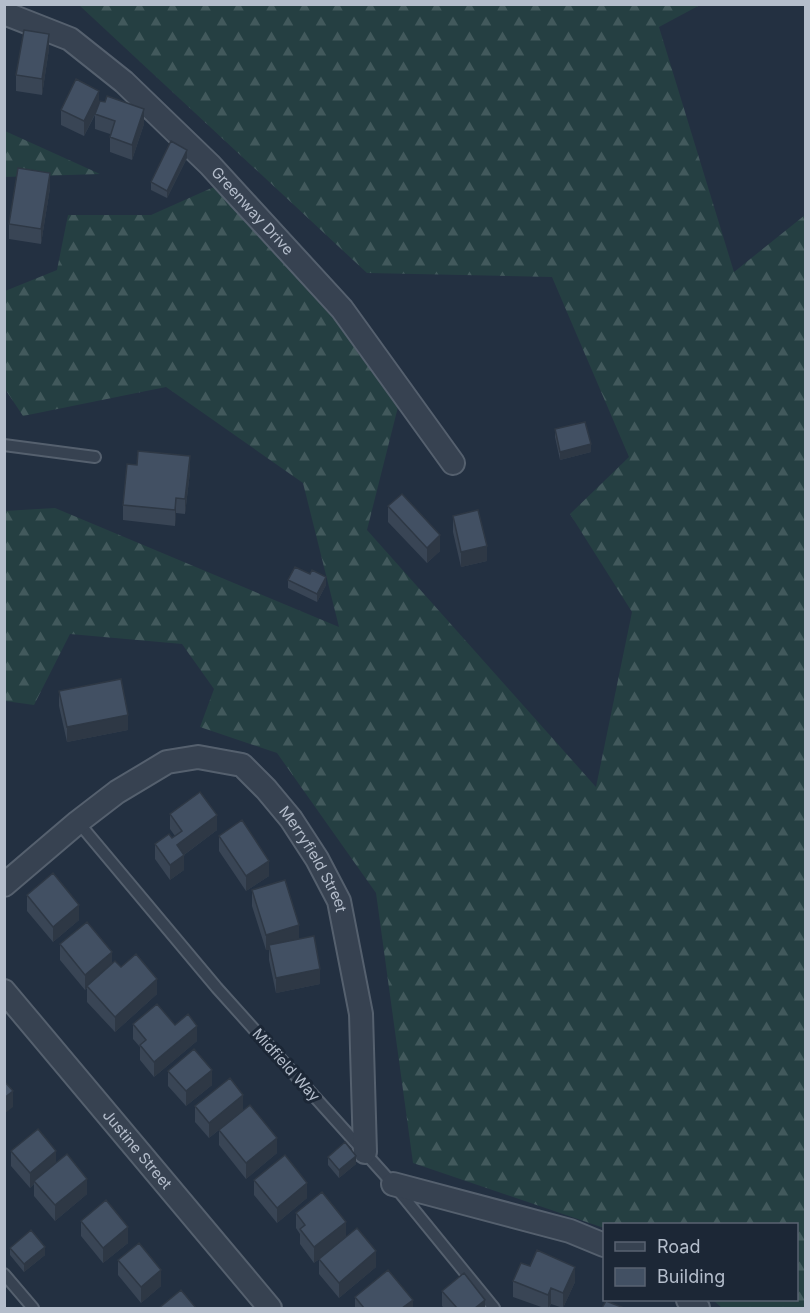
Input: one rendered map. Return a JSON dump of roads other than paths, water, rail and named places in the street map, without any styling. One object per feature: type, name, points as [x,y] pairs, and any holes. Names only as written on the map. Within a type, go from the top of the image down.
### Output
[{"type":"street","name":"Greenway Drive","points":[[4,13],[70,39],[124,82],[210,165],[342,309],[453,463]]},
{"type":"street","name":"Merryfield Street","points":[[4,885],[117,792],[167,762],[198,757],[242,765],[291,819],[317,859],[339,901],[361,1014],[365,1152]]},
{"type":"street","name":"Justine Street","points":[[4,991],[270,1308]]},
{"type":"street","points":[[393,1184],[570,1231],[603,1245]]},
{"type":"lane","points":[[4,446],[95,457]]},
{"type":"lane","name":"Midfield Way","points":[[78,822],[217,988],[393,1184],[494,1308]]},
{"type":"lane","points":[[4,1274],[33,1308]]}]
